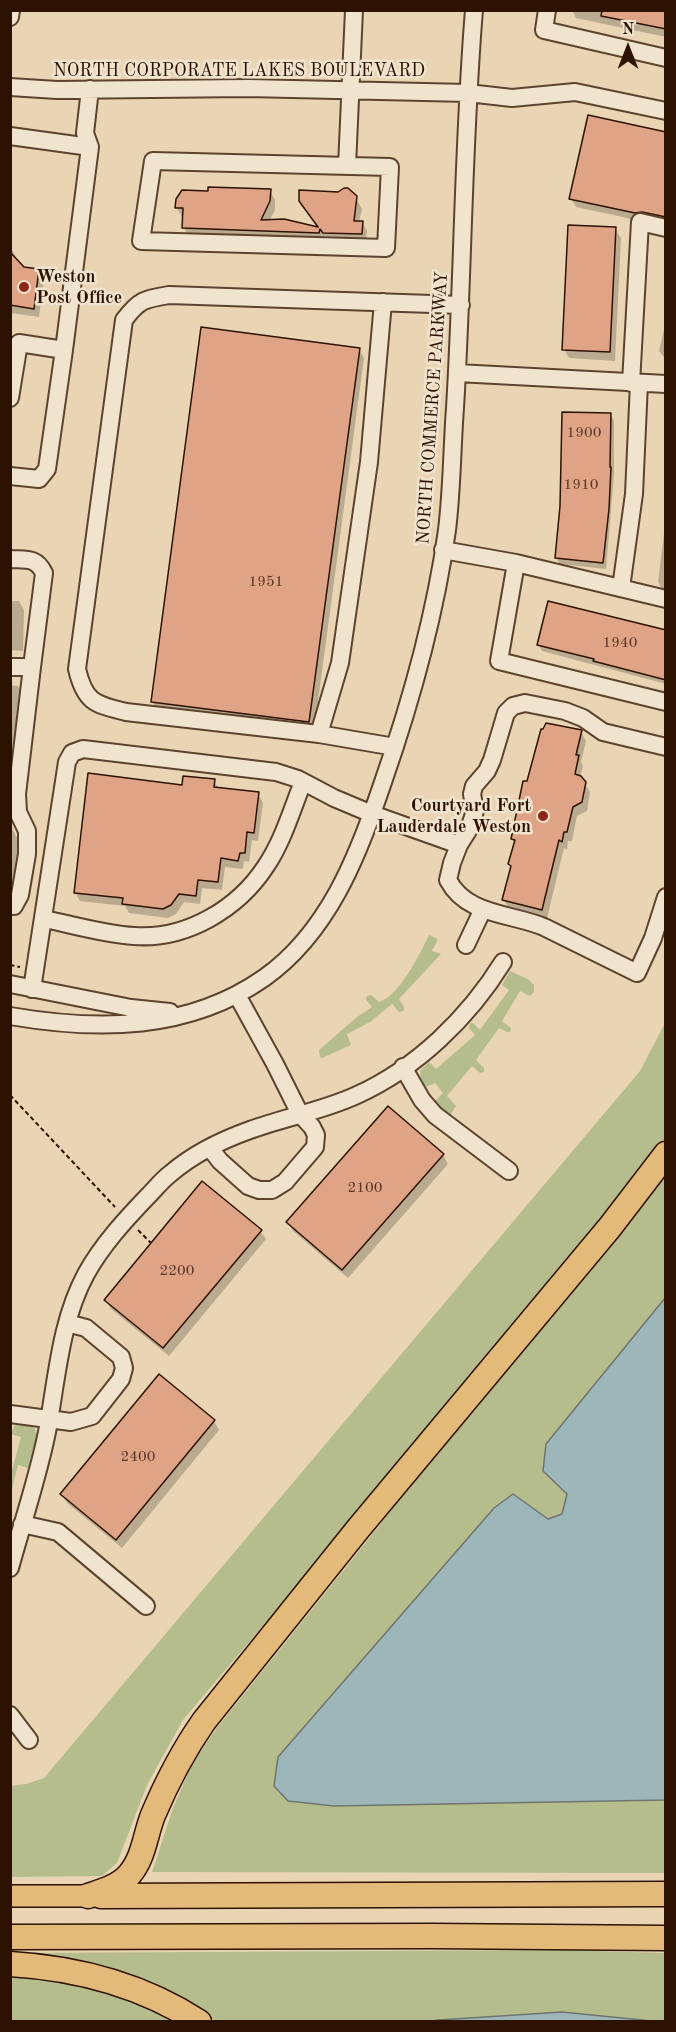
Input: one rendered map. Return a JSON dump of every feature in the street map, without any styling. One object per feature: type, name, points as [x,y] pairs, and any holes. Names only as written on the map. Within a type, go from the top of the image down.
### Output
[{"type":"highway","points":[[88,1896],[120,1884],[130,1874],[140,1857],[166,1785],[185,1749],[204,1721],[373,1511],[610,1227],[666,1154]]},
{"type":"highway","points":[[88,1896],[666,1894]]},
{"type":"highway","points":[[10,1937],[432,1935],[666,1938]]},
{"type":"highway","points":[[10,1964],[89,1974],[137,1990],[199,2022]]},
{"type":"main road","points":[[10,1896],[88,1896]]},
{"type":"street","points":[[10,17],[11,10]]},
{"type":"street","points":[[348,166],[354,10]]},
{"type":"street","name":"NORTH COMMERCE PARKWAY","points":[[10,1016],[46,1022],[103,1026],[134,1024],[198,1010],[237,995],[266,977],[292,955],[332,904],[346,877],[372,814],[395,747],[420,660],[447,527],[461,305],[468,93],[474,10]]},
{"type":"street","points":[[547,10],[544,30],[666,58]]},
{"type":"street","name":"NORTH CORPORATE LAKES BOULEVARD","points":[[10,87],[350,90],[468,93],[512,98],[575,92],[666,111]]},
{"type":"street","points":[[10,476],[39,479],[47,469],[90,147],[85,133],[90,89]]},
{"type":"street","points":[[10,136],[90,147]]},
{"type":"street","points":[[153,161],[348,166],[390,167],[386,248],[141,241],[153,161]]},
{"type":"street","points":[[621,588],[634,494],[640,222],[666,228]]},
{"type":"street","points":[[395,747],[319,734],[126,712],[105,707],[89,698],[81,685],[77,669],[124,320],[136,305],[149,299],[169,295],[461,305]]},
{"type":"street","points":[[319,734],[340,663],[369,462],[383,302]]},
{"type":"street","points":[[10,398],[19,344],[64,350]]},
{"type":"street","points":[[457,373],[666,384]]},
{"type":"street","points":[[443,550],[516,562],[666,599]]},
{"type":"street","points":[[10,559],[30,560],[39,564],[44,573],[17,794],[18,812],[27,831],[27,854],[20,895],[12,906]]},
{"type":"street","points":[[516,562],[499,661],[666,702]]},
{"type":"street","points":[[10,667],[32,667]]},
{"type":"street","points":[[666,747],[603,732],[583,717],[565,711],[525,704],[513,706],[506,713],[487,771],[474,786],[472,794],[475,811],[469,829],[459,845],[448,880],[453,890],[466,902],[500,915],[532,922],[637,973],[653,938],[666,897]]},
{"type":"street","points":[[33,989],[67,762],[72,753],[82,749],[276,772],[372,814],[459,845]]},
{"type":"street","points":[[44,919],[136,937],[166,935],[196,926],[221,912],[245,892],[267,866],[303,782]]},
{"type":"street","points":[[466,945],[483,909]]},
{"type":"street","points":[[10,1568],[49,1419],[67,1323],[85,1275],[126,1219],[170,1174],[210,1148],[248,1131],[331,1106],[359,1094],[403,1067],[430,1047],[459,1019],[487,989],[503,962]]},
{"type":"street","name":"NORTH COMMERCE PARKWAY","points":[[10,984],[131,1008],[167,1012],[198,1010]]},
{"type":"street","points":[[210,1148],[220,1161],[248,1186],[259,1190],[272,1190],[285,1182],[315,1146],[316,1135],[312,1127],[300,1114],[237,995]]},
{"type":"street","points":[[403,1067],[422,1100],[435,1115],[509,1171]]},
{"type":"street","points":[[10,1414],[71,1422],[92,1416],[121,1379],[124,1368],[121,1357],[86,1328],[67,1323]]},
{"type":"street","points":[[22,1524],[58,1532],[146,1606]]},
{"type":"street","points":[[10,1715],[29,1740]]},
{"type":"path","points":[[10,965],[21,967]]},
{"type":"path","points":[[10,1095],[151,1243]]},
{"type":"green space","points":[[429,935],[438,939],[432,951],[441,954],[399,999],[404,1011],[399,1012],[392,1004],[370,1022],[347,1034],[351,1045],[320,1057],[319,1050],[372,1007],[366,1000],[367,996],[371,995],[379,1002],[394,992],[408,973]]},
{"type":"green space","points":[[510,971],[528,979],[534,985],[534,992],[530,996],[520,991],[502,1021],[511,1028],[510,1032],[499,1028],[476,1060],[484,1068],[484,1072],[480,1073],[472,1066],[447,1096],[456,1106],[451,1114],[446,1115],[435,1101],[443,1093],[435,1083],[426,1087],[420,1071],[429,1062],[436,1069],[475,1035],[469,1028],[470,1023],[480,1030],[509,990],[502,985]]},
{"type":"green space","points":[[665,1023],[666,1138],[623,1200],[183,1720],[147,1785],[117,1863],[102,1876],[11,1877],[10,1786],[44,1778],[640,1071]]},
{"type":"green space","points":[[665,1165],[665,1873],[152,1872],[173,1808],[193,1762],[216,1729],[379,1526],[493,1375]]},
{"type":"green space","points":[[21,1423],[34,1427],[37,1435],[28,1468],[18,1465],[11,1493],[11,1474],[21,1437],[11,1434],[14,1426]]},
{"type":"green space","points":[[566,1950],[665,1953],[665,2021],[216,2021],[198,2008],[106,1967],[11,1953]]},
{"type":"green space","points":[[10,1974],[36,1976],[100,1989],[178,2021],[11,2021]]},
{"type":"water","points":[[665,1298],[665,1800],[334,1806],[288,1801],[274,1786],[278,1757],[494,1508],[513,1494],[548,1519],[562,1514],[567,1494],[543,1471],[546,1444]]},
{"type":"water","points":[[562,2012],[652,2021],[433,2021],[438,2020]]},
{"type":"building","points":[[602,10],[666,10],[666,29],[601,16]]},
{"type":"building","points":[[588,115],[666,132],[666,217],[569,199]]},
{"type":"building","points":[[208,187],[271,189],[270,201],[261,220],[284,219],[318,227],[299,201],[299,190],[338,192],[348,188],[357,196],[354,221],[363,221],[362,234],[323,233],[320,229],[319,233],[182,228],[183,208],[175,208],[176,199],[182,190],[208,191]]},
{"type":"building","points":[[568,225],[616,227],[610,352],[562,350]]},
{"type":"building","name":"Weston Post Office","points":[[10,252],[24,267],[39,269],[34,309],[10,305]]},
{"type":"building","points":[[201,327],[360,348],[309,722],[151,702]]},
{"type":"building","points":[[562,412],[611,413],[609,509],[603,563],[555,558],[560,506]]},
{"type":"building","points":[[548,601],[666,630],[666,680],[537,645]]},
{"type":"building","name":"Courtyard Fort Lauderdale Weston","points":[[546,723],[582,730],[576,755],[579,755],[575,774],[581,776],[586,782],[582,802],[573,807],[567,832],[564,832],[562,842],[559,840],[542,910],[502,900],[511,866],[508,864],[515,840],[511,839],[523,781],[527,781],[541,729]]},
{"type":"building","points":[[88,773],[182,785],[183,776],[215,779],[214,787],[259,792],[254,833],[247,832],[245,853],[240,853],[238,861],[221,858],[218,882],[198,880],[196,896],[179,894],[171,905],[163,909],[122,904],[123,898],[74,893]]},
{"type":"building","points":[[388,1106],[444,1154],[342,1270],[286,1222]]},
{"type":"building","points":[[202,1181],[262,1230],[163,1348],[104,1300]]},
{"type":"building","points":[[159,1374],[215,1420],[116,1540],[60,1494]]},
{"type":"place","name":"Weston Post Office","points":[[24,287]]},
{"type":"place","name":"Courtyard Fort Lauderdale Weston","points":[[543,816]]}]
